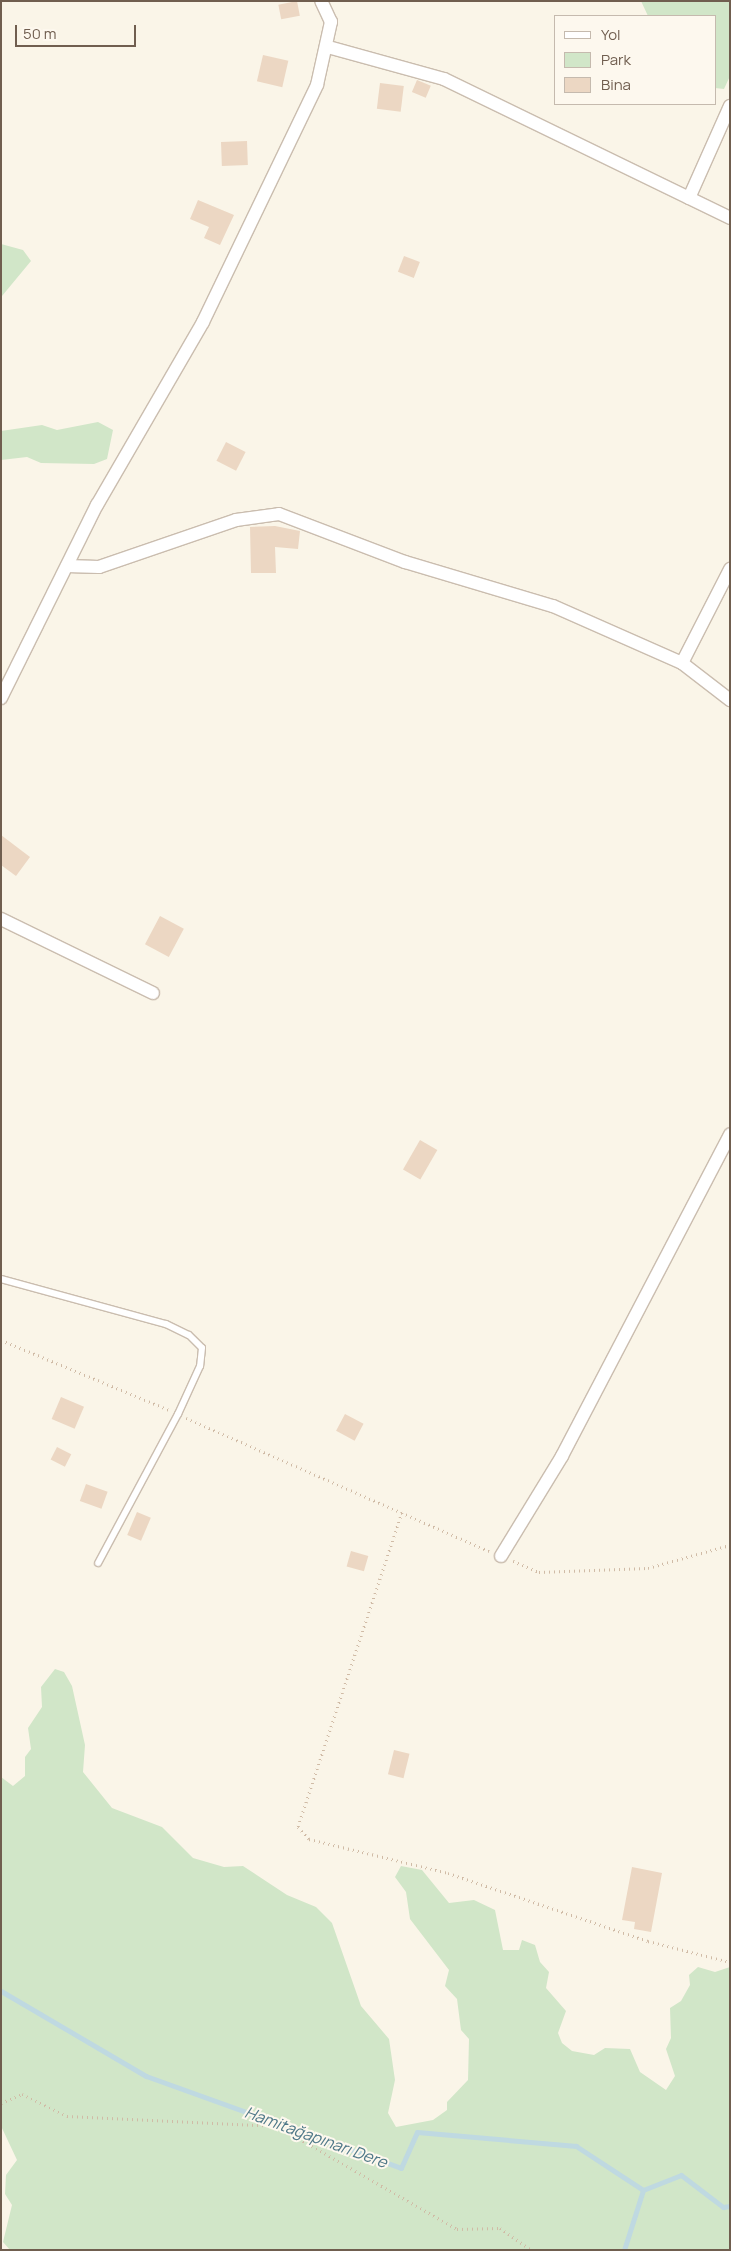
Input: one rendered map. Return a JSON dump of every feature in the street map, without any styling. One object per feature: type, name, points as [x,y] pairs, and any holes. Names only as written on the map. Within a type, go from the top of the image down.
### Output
[{"type":"street","points":[[1,698],[66,566],[203,322],[317,85],[328,46],[331,22],[321,1]]},
{"type":"street","points":[[328,46],[444,79],[730,218]]},
{"type":"street","points":[[689,198],[730,106]]},
{"type":"street","points":[[66,566],[99,567],[236,520],[280,514],[405,562],[553,606],[682,662],[730,700]]},
{"type":"street","points":[[682,662],[730,569]]},
{"type":"street","points":[[1,919],[153,993]]},
{"type":"street","points":[[502,1556],[562,1456],[730,1134]]},
{"type":"lane","points":[[1,1279],[63,1293],[189,1335],[202,1348],[200,1366],[178,1414],[98,1563]]},
{"type":"path","points":[[1,1340],[178,1414],[539,1572],[648,1568],[730,1545]]},
{"type":"path","points":[[402,1512],[298,1827],[309,1839],[448,1873],[648,1941],[730,1962]]},
{"type":"path","points":[[1,2104],[22,2094],[67,2116],[277,2126],[457,2229],[500,2228],[532,2250]]},
{"type":"green space","points":[[641,1],[730,1],[730,76],[724,89],[716,88],[716,15],[648,15]]},
{"type":"green space","points":[[1,244],[23,250],[31,261],[2,296],[1,312]]},
{"type":"green space","points":[[98,422],[113,430],[107,459],[94,464],[41,463],[27,457],[1,460],[1,431],[42,425],[57,430]]},
{"type":"green space","points":[[55,1669],[64,1672],[72,1686],[85,1745],[83,1772],[112,1808],[162,1827],[193,1858],[224,1867],[243,1866],[287,1895],[316,1907],[332,1923],[361,2006],[389,2039],[395,2080],[388,2113],[396,2127],[433,2120],[447,2110],[447,2102],[468,2080],[469,2039],[461,2030],[457,1999],[445,1986],[449,1970],[410,1919],[406,1892],[395,1877],[401,1866],[422,1870],[449,1903],[474,1900],[495,1910],[503,1950],[519,1950],[522,1940],[535,1945],[540,1962],[549,1972],[546,1988],[566,2011],[558,2033],[562,2043],[572,2051],[594,2055],[605,2048],[630,2049],[640,2072],[666,2090],[675,2076],[666,2049],[671,2038],[670,2008],[681,2001],[690,1985],[689,1975],[698,1967],[715,1972],[730,1967],[730,2250],[10,2250],[3,2242],[12,2205],[5,2194],[6,2175],[17,2160],[1,2126],[1,1777],[13,1786],[25,1776],[25,1757],[31,1749],[28,1728],[42,1707],[41,1687]]},
{"type":"building","points":[[297,1],[300,16],[281,19],[278,5]]},
{"type":"building","points":[[263,55],[288,61],[282,87],[257,81]]},
{"type":"building","points":[[417,80],[431,86],[426,98],[412,92]]},
{"type":"building","points":[[380,83],[404,86],[401,112],[377,109]]},
{"type":"building","points":[[247,141],[248,165],[222,166],[221,142]]},
{"type":"building","points":[[198,200],[234,215],[220,245],[204,238],[209,227],[190,219]]},
{"type":"building","points":[[404,256],[420,262],[414,278],[398,272]]},
{"type":"building","points":[[226,442],[246,452],[236,471],[216,461]]},
{"type":"building","points":[[275,526],[300,531],[298,549],[275,547],[276,573],[251,573],[250,527]]},
{"type":"building","points":[[1,835],[30,857],[16,876],[1,865]]},
{"type":"building","points":[[160,916],[184,929],[169,957],[145,944]]},
{"type":"building","points":[[420,1140],[437,1150],[420,1179],[403,1169]]},
{"type":"building","points":[[61,1397],[84,1407],[75,1429],[52,1419]]},
{"type":"building","points":[[345,1414],[364,1424],[355,1441],[336,1431]]},
{"type":"building","points":[[57,1447],[71,1454],[65,1467],[51,1459]]},
{"type":"building","points":[[86,1484],[108,1492],[101,1509],[80,1501]]},
{"type":"building","points":[[137,1512],[151,1518],[141,1541],[127,1535]]},
{"type":"building","points":[[351,1551],[368,1556],[364,1571],[347,1566]]},
{"type":"building","points":[[394,1750],[410,1754],[403,1778],[388,1774]]},
{"type":"building","points":[[632,1867],[662,1873],[651,1932],[634,1929],[635,1922],[622,1920]]},
{"type":"waterway","name":"Hamitağapınarı Dere","points":[[1,1991],[146,2076],[401,2168],[417,2132],[576,2146],[643,2190],[681,2175],[723,2207],[730,2206]]},
{"type":"waterway","points":[[624,2250],[643,2190]]}]
